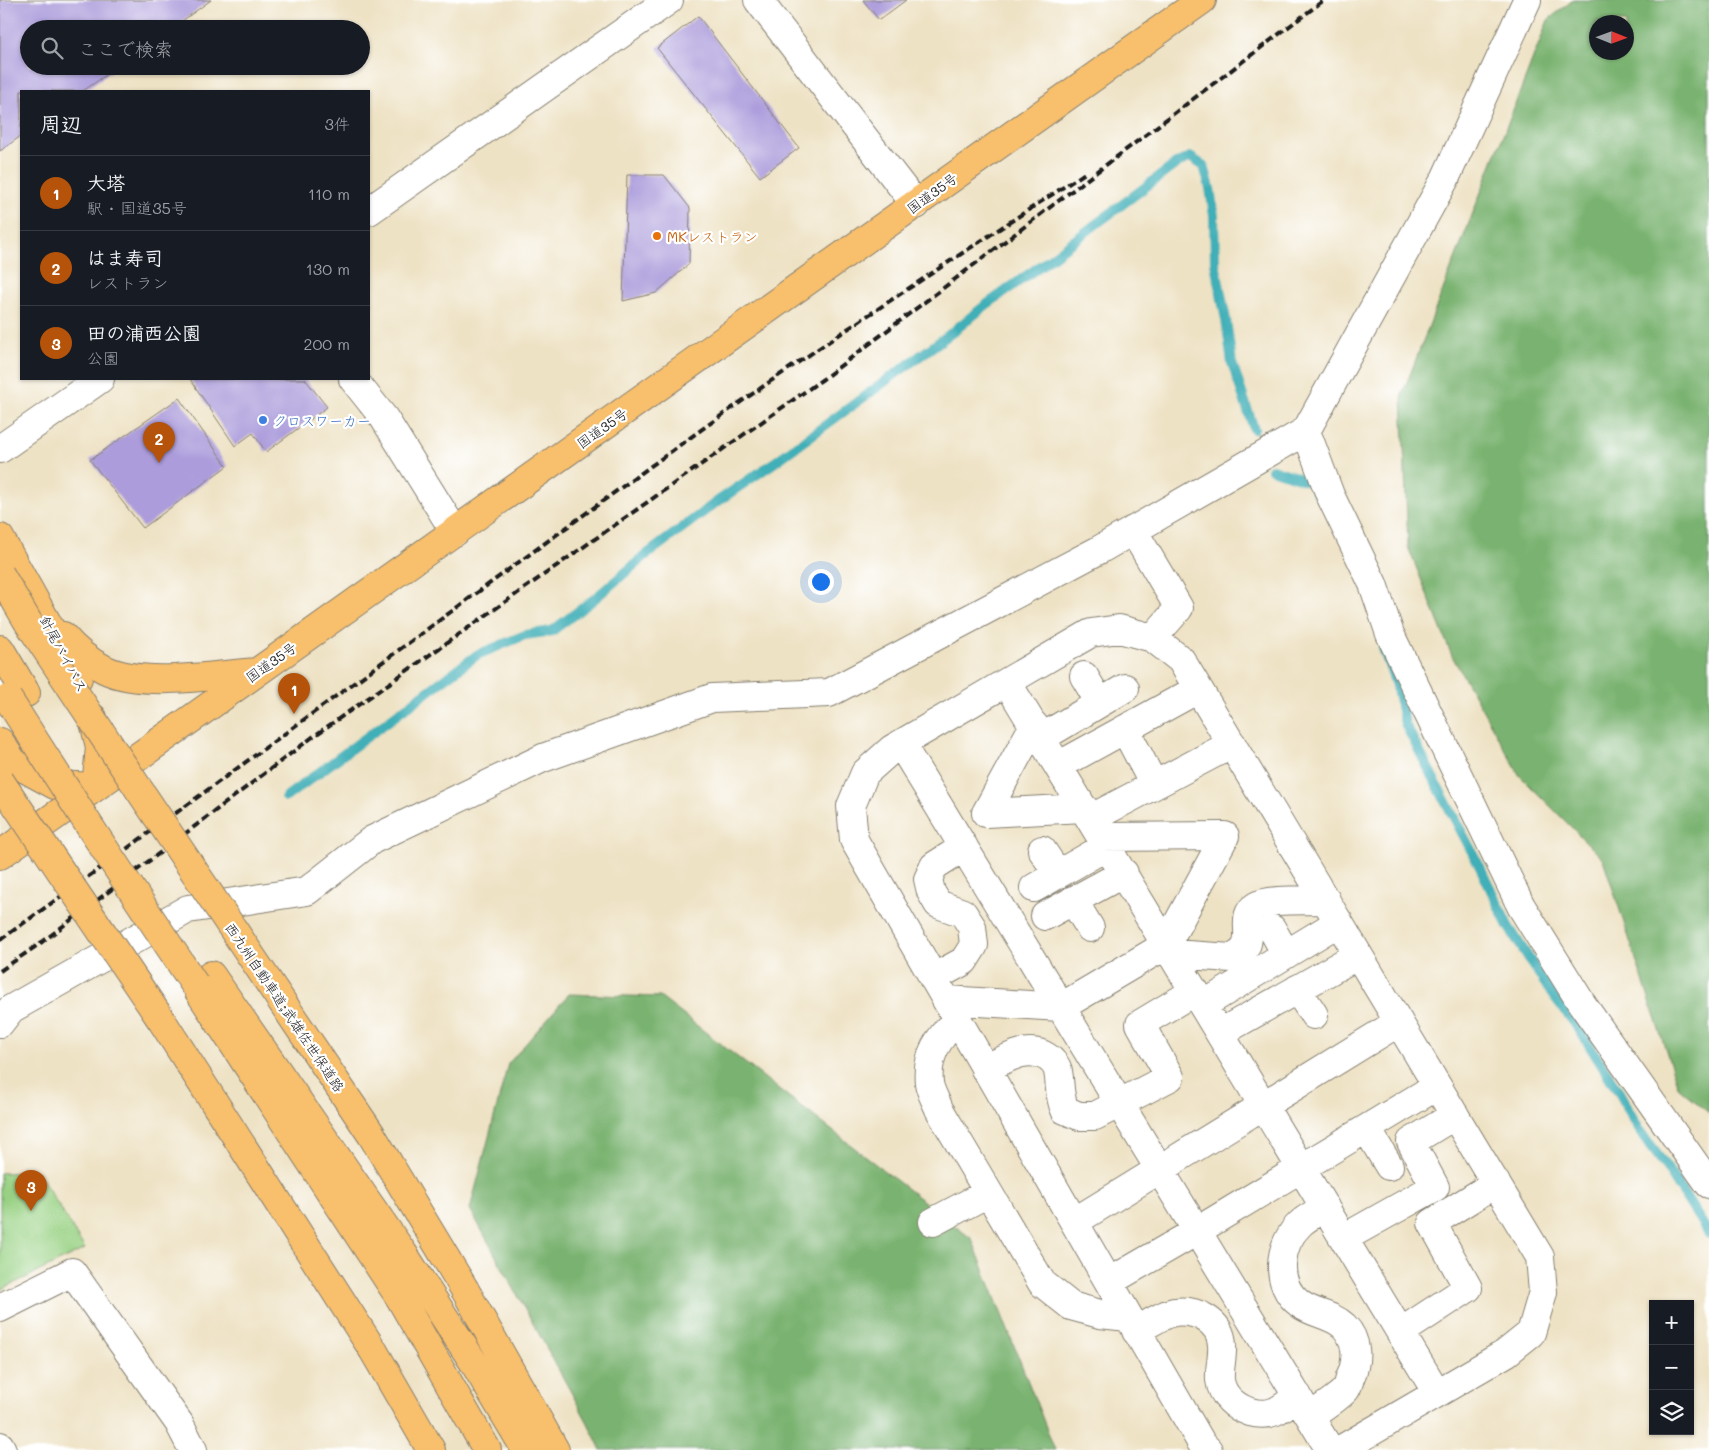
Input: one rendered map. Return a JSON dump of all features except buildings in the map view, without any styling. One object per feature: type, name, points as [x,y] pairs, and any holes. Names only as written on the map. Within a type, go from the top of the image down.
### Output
[{"type":"highway","name":"国道35号","points":[[0,855],[1202,0]]},
{"type":"highway","name":"針尾バイパス","points":[[0,538],[88,697],[100,747],[96,787]]},
{"type":"highway","name":"西九州自動車道;武雄佐世保道路","points":[[0,574],[28,622],[371,1134],[465,1290],[555,1450]]},
{"type":"highway","points":[[41,610],[75,650],[105,670],[139,679],[258,672]]},
{"type":"highway","points":[[0,649],[11,692],[94,833],[403,1253],[476,1366],[526,1450]]},
{"type":"highway","points":[[0,742],[13,762],[55,784],[96,787]]},
{"type":"highway","points":[[0,781],[162,1021],[373,1350],[431,1450]]},
{"type":"highway","points":[[203,980],[400,1298],[488,1450]]},
{"type":"street","points":[[370,210],[669,0]]},
{"type":"street","points":[[758,0],[916,204]]},
{"type":"street","points":[[0,1023],[11,1009],[188,909],[307,891],[372,840],[534,763],[712,698],[829,693],[1133,530],[1306,431],[1445,179],[1527,0]]},
{"type":"street","points":[[0,449],[99,380]]},
{"type":"street","points":[[354,380],[384,418],[455,532]]},
{"type":"street","points":[[1306,431],[1330,495],[1372,584],[1390,634],[1521,906],[1582,1004],[1709,1184]]},
{"type":"street","points":[[1133,530],[1179,608],[1153,638]]},
{"type":"street","points":[[1208,1450],[1202,1444],[1132,1324],[854,840],[851,806],[865,773],[892,748],[1091,633],[1119,629],[1153,638],[1181,660],[1540,1256],[1543,1292],[1531,1333],[1506,1353],[1340,1450]]},
{"type":"street","points":[[1084,676],[1100,702]]},
{"type":"street","points":[[1007,682],[1438,1393]]},
{"type":"street","points":[[945,999],[1061,1007],[1169,949],[1225,836],[1096,828],[986,812],[1037,731],[1100,702],[1125,688]]},
{"type":"street","points":[[1058,766],[1198,689]]},
{"type":"street","points":[[1125,729],[1154,785]]},
{"type":"street","points":[[901,744],[1330,1450]]},
{"type":"street","points":[[1034,888],[1058,874],[1096,828],[1154,785],[1232,744]]},
{"type":"street","points":[[964,847],[934,866],[928,880],[931,892],[938,904],[963,913],[972,927],[974,945],[945,999],[940,1036],[930,1060],[929,1084],[939,1109],[1042,1283],[1071,1306],[1132,1324],[1173,1312],[1190,1312],[1205,1318],[1216,1326],[1222,1343],[1220,1380],[1224,1391],[1232,1403],[1244,1410],[1260,1415],[1304,1407],[1346,1389],[1353,1373],[1356,1357],[1353,1338],[1344,1326],[1331,1317],[1302,1305],[1289,1294],[1282,1278],[1282,1261],[1288,1240],[1300,1224],[1325,1207]]},
{"type":"street","points":[[1042,850],[1058,874]]},
{"type":"street","points":[[1045,916],[1124,874]]},
{"type":"street","points":[[1074,900],[1090,928]]},
{"type":"street","points":[[1169,949],[1232,958],[1241,954],[1248,946],[1248,916],[1254,906],[1266,902],[1332,911]]},
{"type":"street","points":[[985,1069],[1022,1053],[1038,1052],[1051,1059],[1058,1069],[1060,1096],[1065,1110],[1079,1116],[1095,1116],[1170,1077],[1140,1024],[1199,998],[1286,954],[1332,911]]},
{"type":"street","points":[[1272,929],[1286,954]]},
{"type":"street","points":[[1220,1033],[1358,955]]},
{"type":"street","points":[[1298,989],[1314,1016]]},
{"type":"street","points":[[1074,1222],[1399,1022]]},
{"type":"street","points":[[1109,1282],[1198,1231],[1437,1086]]},
{"type":"street","points":[[1344,1238],[1435,1187],[1411,1142],[1455,1115]]},
{"type":"street","points":[[1367,1129],[1389,1166]]},
{"type":"street","points":[[1401,1332],[1468,1288],[1432,1223],[1496,1183]]},
{"type":"street","points":[[933,1222],[988,1192]]},
{"type":"street","points":[[0,1308],[72,1272],[179,1423],[193,1450]]},
{"type":"street","points":[[0,1446],[2,1450]]},
{"type":"green space","points":[[1573,0],[1709,0],[1709,1113],[1678,1087],[1603,859],[1520,776],[1452,656],[1408,547],[1402,395],[1548,20]]},
{"type":"green space","points":[[569,994],[660,997],[972,1239],[1055,1450],[601,1450],[470,1209],[508,1064]]},
{"type":"green space","points":[[38,1172],[85,1249],[0,1290],[0,1173]]},
{"type":"waterway","points":[[286,797],[477,655],[525,635],[552,631],[593,600],[646,555],[718,501],[775,462],[950,334],[986,305],[1176,164],[1190,157],[1204,166],[1210,188],[1214,216],[1215,263],[1232,363],[1254,429]]},
{"type":"waterway","points":[[1272,469],[1311,482],[1317,493]]},
{"type":"waterway","points":[[1383,648],[1397,688],[1405,724],[1481,869],[1508,926],[1548,988],[1579,1029],[1620,1094],[1641,1133],[1667,1168],[1709,1234]]},
{"type":"railway","points":[[0,971],[42,942],[314,736],[823,379],[1324,0]]},
{"type":"railway","points":[[0,940],[680,445],[881,307],[1085,173]]},
{"type":"place","name":"MKレストラン","points":[[657,236]]},
{"type":"place","name":"クロスワーカー","points":[[263,420]]},
{"type":"place","name":"はま寿司","points":[[159,463]]},
{"type":"place","name":"大塔","points":[[294,714]]},
{"type":"place","name":"田の浦西公園","points":[[31,1211]]}]
